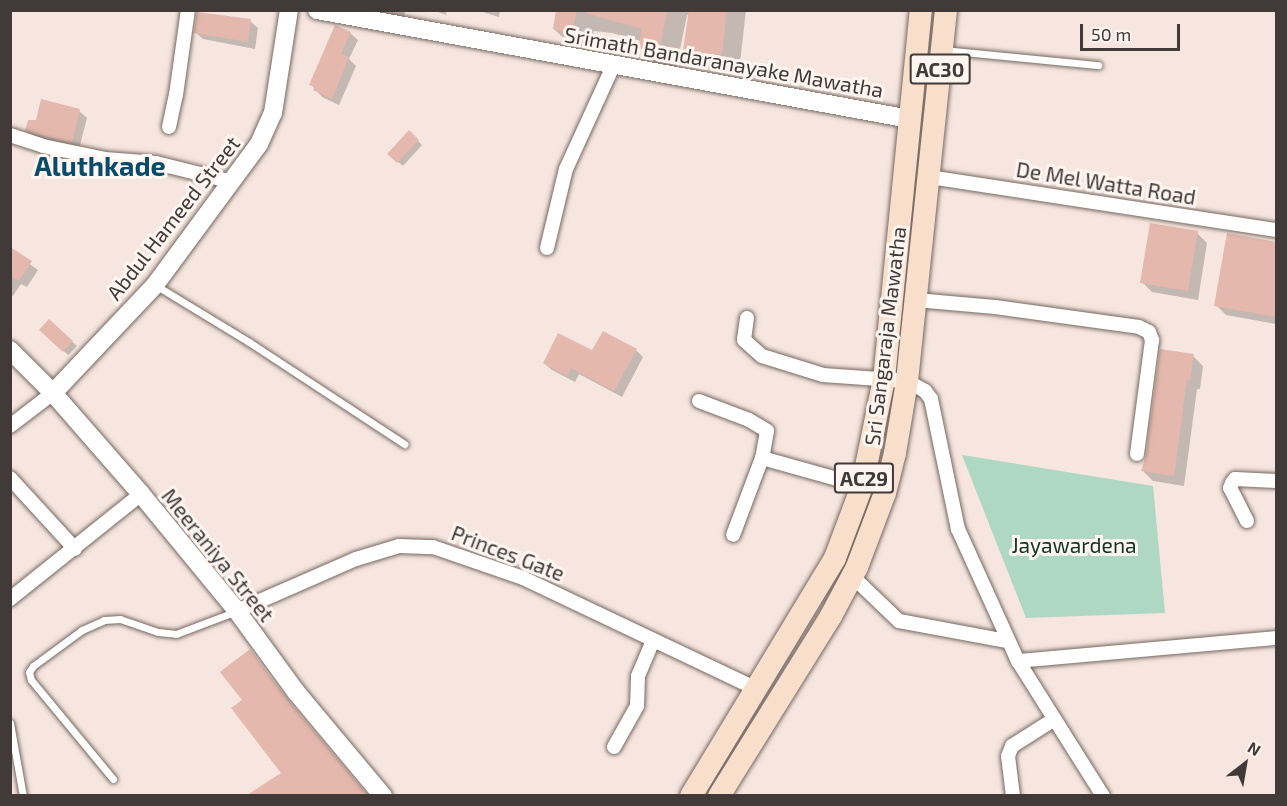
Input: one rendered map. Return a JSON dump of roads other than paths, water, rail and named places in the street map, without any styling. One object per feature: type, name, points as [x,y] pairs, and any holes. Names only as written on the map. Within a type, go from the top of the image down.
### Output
[{"type":"main road","name":"AC30","points":[[910,119],[921,10]]},
{"type":"main road","name":"AC30","points":[[934,128],[946,10]]},
{"type":"main road","name":"Sri Sangaraja Mawatha","points":[[691,795],[835,558],[862,486],[884,379],[910,119]]},
{"type":"main road","name":"Sri Sangaraja Mawatha","points":[[719,795],[831,616],[852,576],[885,493],[896,453],[907,381],[934,128]]},
{"type":"street","points":[[169,127],[188,10]]},
{"type":"street","name":"Abdul Hameed Street","points":[[53,393],[155,285],[259,144],[273,113],[289,10]]},
{"type":"street","name":"Srimath Bandaranayake Mawatha","points":[[317,10],[910,119]]},
{"type":"street","points":[[547,248],[566,169],[614,64]]},
{"type":"street","points":[[10,135],[43,146],[105,159],[156,163],[233,182]]},
{"type":"street","name":"De Mel Watta Road","points":[[929,177],[1276,230]]},
{"type":"street","points":[[916,300],[1139,327],[1149,332],[1152,340],[1137,454]]},
{"type":"street","points":[[747,318],[744,340],[762,356],[824,375],[907,381],[925,391],[932,399],[958,529],[1007,641],[1053,720],[1103,795]]},
{"type":"street","name":"Meeraniya Street","points":[[10,350],[53,393],[141,494],[237,611],[296,692],[383,795]]},
{"type":"street","points":[[10,426],[53,393]]},
{"type":"street","points":[[699,401],[749,420],[767,431],[762,458],[733,535]]},
{"type":"street","points":[[762,458],[862,486]]},
{"type":"street","points":[[10,478],[75,549]]},
{"type":"street","points":[[1247,521],[1230,488],[1232,483],[1235,479],[1276,481]]},
{"type":"street","points":[[10,598],[75,549],[141,494]]},
{"type":"street","name":"Princes Gate","points":[[237,611],[356,559],[399,546],[433,547],[523,578],[757,689]]},
{"type":"street","points":[[852,576],[899,621],[1007,641]]},
{"type":"street","points":[[1018,661],[1276,638]]},
{"type":"street","points":[[614,747],[637,706],[638,676],[654,640]]},
{"type":"street","points":[[1013,795],[1008,756],[1012,746],[1053,720]]},
{"type":"lane","points":[[942,50],[1098,64]]},
{"type":"lane","points":[[155,285],[249,342],[404,444]]},
{"type":"lane","points":[[113,779],[31,680],[29,672],[33,666],[82,630],[105,620],[120,619],[158,632],[177,634],[237,611]]},
{"type":"lane","points":[[10,723],[23,795]]},
{"type":"district","name":"Aluthkade","points":[[100,166]]},
{"type":"park label","name":"Jayawardena","points":[[1074,545]]}]
